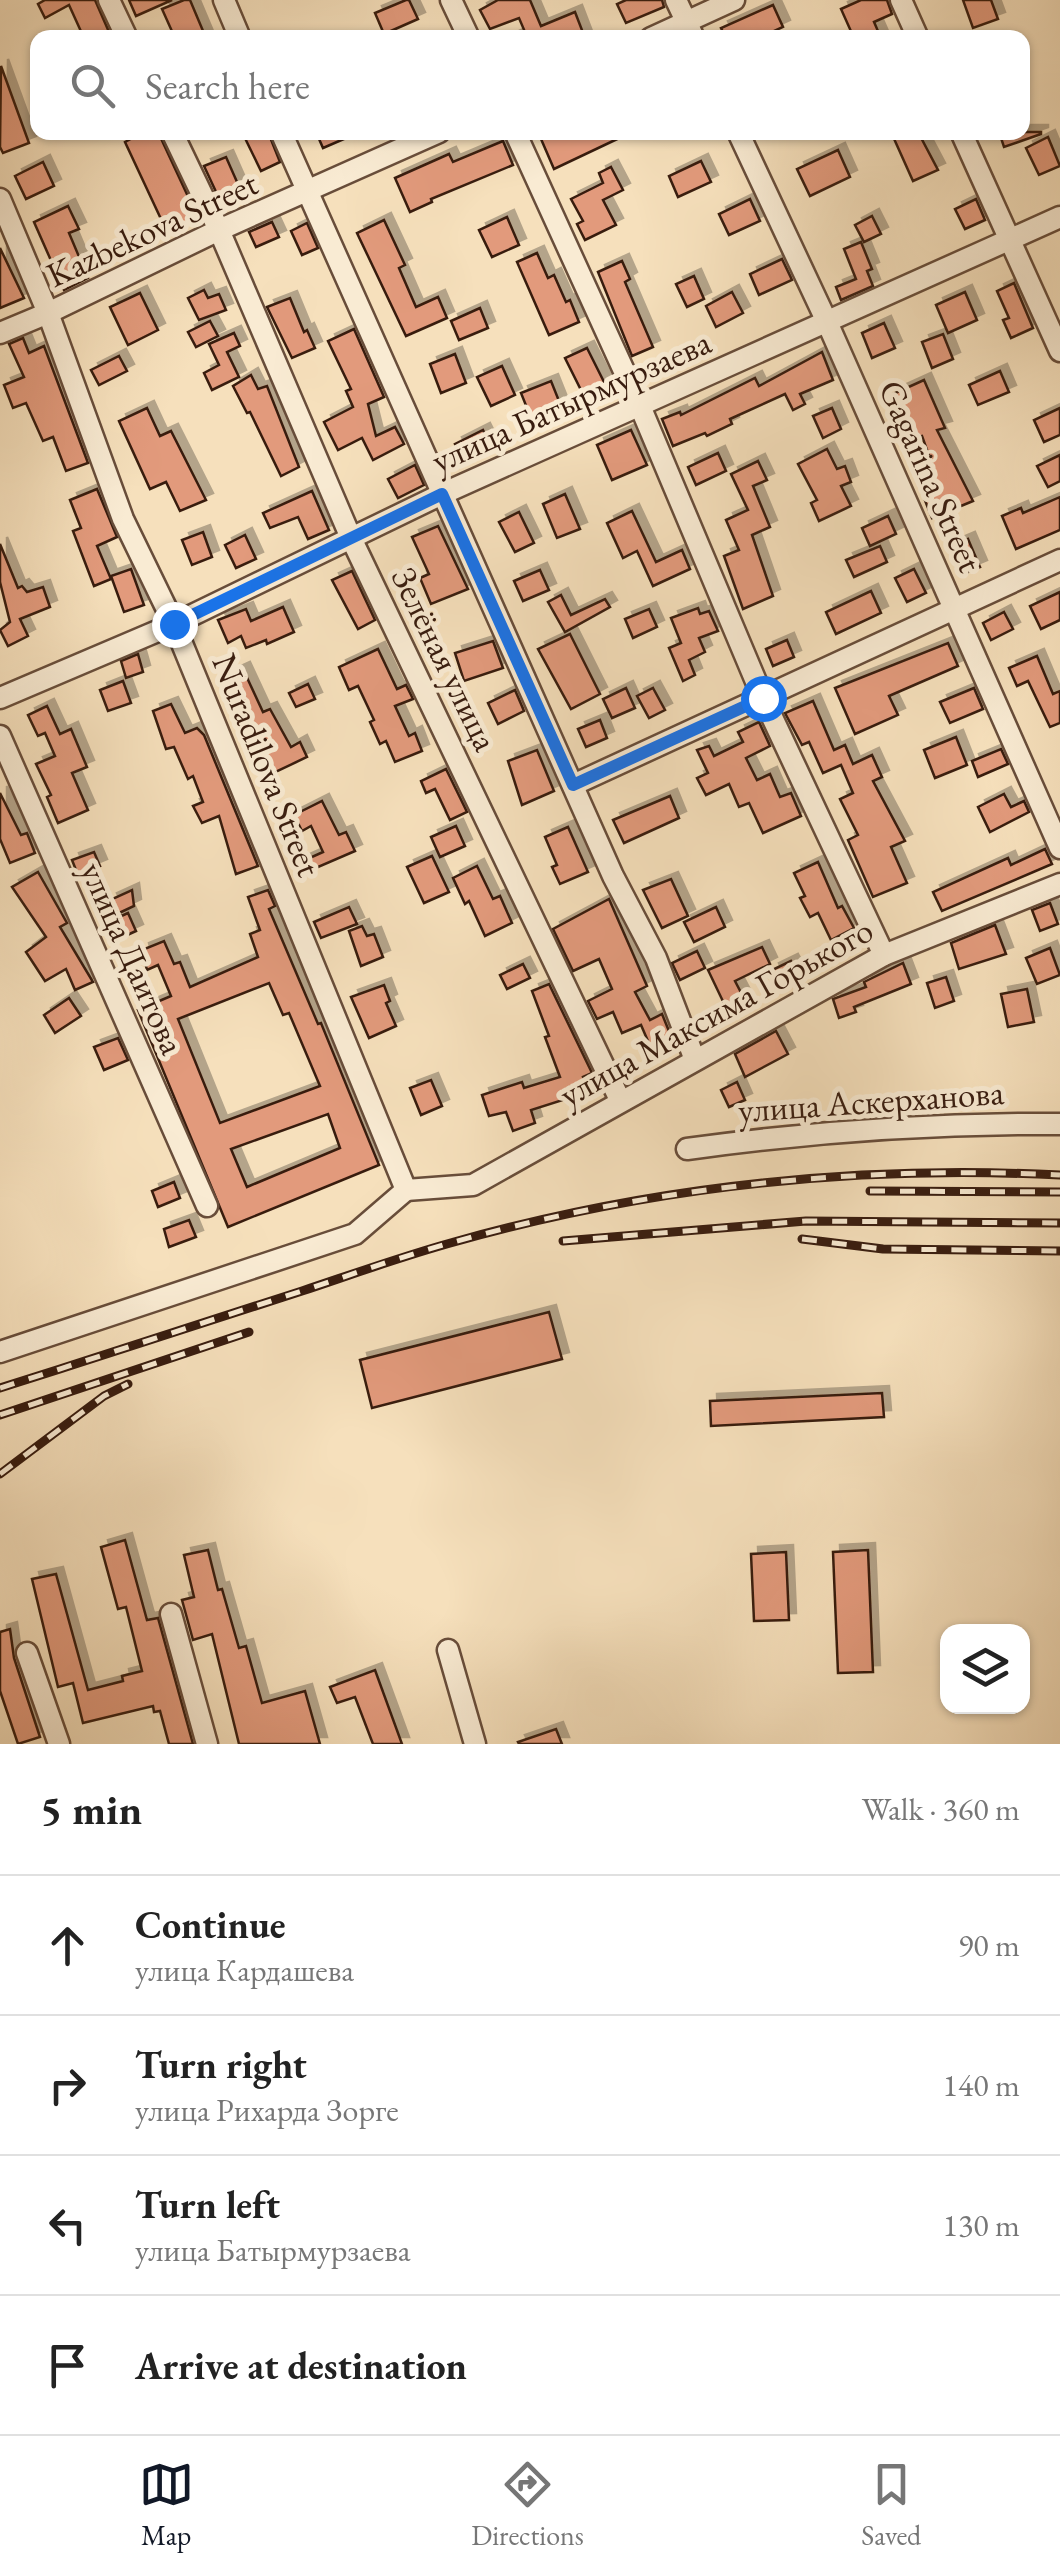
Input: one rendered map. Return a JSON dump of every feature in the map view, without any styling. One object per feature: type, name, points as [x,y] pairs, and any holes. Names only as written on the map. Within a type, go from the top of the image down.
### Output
[{"type":"street","points":[[109,0],[122,30]]},
{"type":"street","points":[[224,0],[237,30]]},
{"type":"street","points":[[451,0],[466,30]]},
{"type":"street","points":[[676,0],[690,30],[734,0]]},
{"type":"street","points":[[901,0],[914,30]]},
{"type":"street","name":"Зелёная улица","points":[[176,140],[351,538],[620,1100]]},
{"type":"street","points":[[284,140],[613,876],[656,958],[694,1060]]},
{"type":"street","name":"Kazbekova Street","points":[[0,333],[218,230],[423,140]]},
{"type":"street","points":[[519,140],[640,406],[763,698],[884,955]]},
{"type":"street","name":"Gagarina Street","points":[[742,140],[827,322],[1060,848]]},
{"type":"street","points":[[965,140],[1060,351]]},
{"type":"street","name":"Nuradilova Street","points":[[0,199],[48,313],[122,519],[174,624],[406,1190]]},
{"type":"street","name":"улица Батырмурзаева","points":[[0,698],[174,624],[442,494],[1060,216]]},
{"type":"street","points":[[573,785],[1060,560]]},
{"type":"street","name":"улица Даитова","points":[[0,736],[206,1206]]},
{"type":"street","name":"улица Максима Горького","points":[[406,1190],[473,1185],[884,955],[1060,884]]},
{"type":"street","name":"улица Аскерханова","points":[[687,1150],[774,1137],[891,1128],[1060,1124]]},
{"type":"street","points":[[0,1352],[355,1234],[406,1190]]},
{"type":"street","points":[[171,1614],[207,1744]]},
{"type":"street","points":[[448,1650],[476,1744]]},
{"type":"street","points":[[27,1653],[59,1744]]},
{"type":"building","points":[[45,0],[95,0],[108,30],[80,30],[69,5],[45,18],[38,4]]},
{"type":"building","points":[[129,0],[172,0],[136,16]]},
{"type":"building","points":[[190,0],[203,30],[171,30],[162,9]]},
{"type":"building","points":[[409,0],[418,19],[393,30],[382,30],[375,13]]},
{"type":"building","points":[[498,0],[530,0],[541,26],[575,12],[582,30],[524,30],[519,18],[490,29],[480,10]]},
{"type":"building","points":[[626,0],[662,0],[664,7],[626,23],[617,4]]},
{"type":"building","points":[[861,0],[887,0],[892,14],[874,22],[878,30],[850,30],[841,9]]},
{"type":"building","points":[[963,0],[991,0],[998,19],[973,28]]},
{"type":"building","points":[[773,5],[783,27],[776,30],[721,28]]},
{"type":"building","points":[[1,66],[29,143],[3,153],[0,147]]},
{"type":"building","points":[[1048,137],[1060,166],[1039,175],[1026,148]]},
{"type":"building","points":[[162,140],[198,218],[168,234],[125,142]]},
{"type":"building","points":[[246,140],[271,140],[280,162],[261,171]]},
{"type":"building","points":[[320,140],[342,140],[323,148]]},
{"type":"building","points":[[541,140],[615,140],[554,169]]},
{"type":"building","points":[[895,140],[922,140],[938,170],[913,181]]},
{"type":"building","points":[[1002,140],[1024,140],[1004,147]]},
{"type":"building","points":[[503,141],[513,165],[431,199],[432,202],[410,212],[395,178],[449,154],[453,162]]},
{"type":"building","points":[[838,150],[850,177],[810,196],[797,169]]},
{"type":"building","points":[[226,157],[245,200],[224,209],[204,166]]},
{"type":"building","points":[[701,161],[711,182],[678,197],[669,176]]},
{"type":"building","points":[[43,162],[54,186],[26,199],[15,176]]},
{"type":"building","points":[[611,167],[623,190],[603,200],[616,225],[585,240],[577,224],[583,221],[571,199],[603,183],[599,173]]},
{"type":"building","points":[[750,199],[760,221],[729,235],[719,214]]},
{"type":"building","points":[[976,199],[985,220],[965,229],[955,209]]},
{"type":"building","points":[[68,206],[79,229],[69,233],[88,278],[64,290],[34,222]]},
{"type":"building","points":[[872,216],[881,234],[864,242],[855,225]]},
{"type":"building","points":[[507,217],[519,245],[492,257],[479,230]]},
{"type":"building","points":[[384,220],[405,265],[399,268],[416,307],[438,297],[447,318],[406,336],[357,233]]},
{"type":"building","points":[[272,222],[279,237],[256,247],[249,232]]},
{"type":"building","points":[[307,223],[318,248],[302,255],[291,231]]},
{"type":"building","points":[[861,242],[872,269],[867,271],[873,286],[841,300],[836,287],[856,279],[844,249]]},
{"type":"building","points":[[0,248],[24,298],[0,308]]},
{"type":"building","points":[[537,253],[548,278],[554,275],[566,302],[570,300],[579,322],[549,335],[517,262]]},
{"type":"building","points":[[782,259],[792,280],[759,295],[750,274]]},
{"type":"building","points":[[622,261],[630,279],[625,282],[653,347],[632,356],[598,272]]},
{"type":"building","points":[[694,276],[704,299],[687,307],[676,284]]},
{"type":"building","points":[[1014,283],[1033,328],[1011,338],[1003,320],[1009,318],[997,291]]},
{"type":"building","points":[[204,290],[208,298],[219,294],[226,310],[199,320],[188,298]]},
{"type":"building","points":[[732,292],[743,313],[716,327],[706,306]]},
{"type":"building","points":[[965,292],[977,320],[948,333],[936,305]]},
{"type":"building","points":[[140,293],[158,330],[128,345],[110,307]]},
{"type":"building","points":[[290,298],[315,348],[292,358],[267,307]]},
{"type":"building","points":[[480,308],[488,328],[459,340],[451,321]]},
{"type":"building","points":[[210,321],[218,336],[196,347],[188,332]]},
{"type":"building","points":[[884,323],[895,348],[872,358],[862,333]]},
{"type":"building","points":[[354,329],[384,397],[368,404],[376,436],[395,427],[404,444],[373,460],[362,438],[338,450],[324,422],[353,407],[346,391],[351,389],[328,341]]},
{"type":"building","points":[[234,333],[240,346],[227,352],[239,377],[212,390],[204,373],[219,365],[209,344]]},
{"type":"building","points":[[943,334],[953,359],[932,368],[922,342]]},
{"type":"building","points":[[23,338],[29,353],[44,346],[88,463],[66,471],[53,437],[43,441],[26,403],[13,408],[4,385],[24,377],[9,344]]},
{"type":"building","points":[[587,348],[607,388],[585,398],[565,358]]},
{"type":"building","points":[[822,352],[833,380],[800,394],[805,404],[793,410],[785,394],[730,419],[732,424],[707,436],[705,433],[673,446],[662,419],[680,412],[681,415],[755,378],[759,386]]},
{"type":"building","points":[[455,354],[466,383],[441,393],[430,364]]},
{"type":"building","points":[[119,356],[127,371],[99,385],[91,370]]},
{"type":"building","points":[[502,366],[515,395],[491,406],[477,377]]},
{"type":"building","points":[[1000,371],[1009,392],[978,405],[969,385]]},
{"type":"building","points":[[251,375],[258,389],[267,386],[299,467],[281,476],[233,386]]},
{"type":"building","points":[[924,380],[945,428],[937,430],[973,501],[932,518],[924,498],[929,496],[920,479],[935,472],[922,436],[913,438],[904,411],[899,413],[891,395]]},
{"type":"building","points":[[551,381],[561,406],[531,418],[521,393]]},
{"type":"building","points":[[147,408],[160,436],[171,431],[206,500],[180,511],[166,482],[150,489],[119,421]]},
{"type":"building","points":[[832,408],[841,429],[823,438],[813,416]]},
{"type":"building","points":[[1060,408],[1060,435],[1044,442],[1034,420]]},
{"type":"building","points":[[483,430],[493,450],[465,464],[455,444]]},
{"type":"building","points":[[631,430],[647,465],[612,480],[597,445]]},
{"type":"building","points":[[827,449],[837,469],[845,466],[851,482],[841,486],[851,506],[819,521],[811,503],[817,500],[798,464]]},
{"type":"building","points":[[718,453],[726,471],[696,485],[688,467]]},
{"type":"building","points":[[1060,455],[1060,481],[1048,487],[1037,466]]},
{"type":"building","points":[[758,461],[767,480],[753,486],[770,527],[752,535],[773,596],[743,609],[724,556],[739,550],[726,520],[748,510],[731,474]]},
{"type":"building","points":[[415,465],[424,485],[398,498],[388,479]]},
{"type":"building","points":[[97,489],[117,537],[97,546],[111,579],[94,586],[73,531],[81,528],[70,500]]},
{"type":"building","points":[[312,491],[329,530],[308,539],[298,517],[270,528],[263,513]]},
{"type":"building","points":[[565,494],[580,529],[557,538],[543,504]]},
{"type":"building","points":[[1060,497],[1060,530],[1016,549],[1002,516],[1021,508],[1023,513]]},
{"type":"building","points":[[632,511],[656,562],[682,550],[690,569],[653,586],[637,551],[623,558],[607,523]]},
{"type":"building","points":[[519,512],[534,543],[515,552],[499,522]]},
{"type":"building","points":[[888,516],[896,534],[870,546],[862,528]]},
{"type":"building","points":[[438,526],[468,589],[431,604],[420,578],[429,574],[412,537]]},
{"type":"building","points":[[203,532],[212,557],[192,565],[182,540]]},
{"type":"building","points":[[245,535],[256,559],[236,568],[225,545]]},
{"type":"building","points":[[968,539],[980,567],[961,575],[949,547]]},
{"type":"building","points":[[0,544],[18,588],[22,586],[27,592],[43,587],[50,607],[20,619],[28,636],[8,646],[0,630],[10,622],[0,582]]},
{"type":"building","points":[[880,546],[887,562],[854,577],[846,560]]},
{"type":"building","points":[[131,569],[144,605],[124,612],[111,576]]},
{"type":"building","points":[[914,569],[926,593],[907,602],[895,578]]},
{"type":"building","points":[[540,570],[549,590],[523,601],[514,581]]},
{"type":"building","points":[[352,571],[375,620],[358,629],[332,580]]},
{"type":"building","points":[[871,591],[881,613],[836,634],[826,612]]},
{"type":"building","points":[[1060,592],[1060,620],[1041,629],[1030,606]]},
{"type":"building","points":[[561,595],[571,615],[605,599],[610,607],[565,632],[548,602]]},
{"type":"building","points":[[283,607],[294,632],[267,644],[266,640],[246,648],[241,636],[228,643],[218,620],[246,609],[251,621]]},
{"type":"building","points":[[698,608],[700,614],[709,611],[718,631],[699,638],[705,652],[689,660],[695,675],[683,681],[669,648],[681,643],[671,618]]},
{"type":"building","points":[[649,609],[657,627],[633,638],[625,619]]},
{"type":"building","points":[[1004,612],[1013,629],[991,640],[983,623]]},
{"type":"building","points":[[570,634],[600,694],[571,709],[538,649]]},
{"type":"building","points":[[787,640],[794,657],[773,666],[766,649]]},
{"type":"building","points":[[493,641],[503,668],[464,681],[455,653]]},
{"type":"building","points":[[948,643],[958,666],[889,696],[898,715],[855,734],[835,688]]},
{"type":"building","points":[[378,649],[397,689],[406,685],[413,699],[395,706],[409,736],[415,733],[422,751],[395,762],[386,741],[380,744],[358,686],[349,690],[339,667]]},
{"type":"building","points":[[138,654],[143,672],[126,678],[121,661]]},
{"type":"building","points":[[1037,656],[1053,694],[1060,691],[1060,723],[1050,727],[1028,681],[1017,686],[1009,668]]},
{"type":"building","points":[[243,669],[263,712],[270,709],[291,747],[300,742],[307,757],[265,777],[252,757],[219,680]]},
{"type":"building","points":[[123,681],[131,703],[108,711],[100,690]]},
{"type":"building","points":[[308,684],[315,699],[296,707],[289,693]]},
{"type":"building","points":[[626,688],[635,708],[612,718],[603,699]]},
{"type":"building","points":[[653,688],[665,710],[649,718],[637,696]]},
{"type":"building","points":[[974,688],[983,709],[950,723],[940,702]]},
{"type":"building","points":[[515,690],[524,711],[498,724],[488,703]]},
{"type":"building","points":[[813,701],[834,750],[845,745],[853,764],[872,755],[882,777],[873,781],[905,841],[891,847],[907,883],[873,897],[848,840],[858,835],[840,799],[853,793],[841,765],[823,773],[809,742],[802,745],[785,713]]},
{"type":"building","points":[[171,704],[185,733],[197,728],[204,735],[258,866],[236,874],[219,816],[202,823],[193,806],[203,802],[193,776],[188,779],[174,747],[166,749],[153,711]]},
{"type":"building","points":[[47,706],[60,734],[71,729],[87,767],[72,773],[88,810],[58,823],[47,797],[51,795],[36,764],[55,756],[45,733],[38,736],[28,715]]},
{"type":"building","points":[[600,720],[607,738],[586,747],[578,729]]},
{"type":"building","points":[[759,722],[770,746],[746,758],[757,780],[770,774],[780,797],[791,793],[801,816],[763,833],[749,803],[739,807],[729,784],[706,795],[697,778],[708,773],[697,750],[709,746],[714,756],[743,742],[738,732]]},
{"type":"building","points":[[956,737],[967,765],[935,778],[924,750]]},
{"type":"building","points":[[1001,749],[1008,764],[978,777],[972,761]]},
{"type":"building","points":[[537,750],[554,791],[522,805],[508,761]]},
{"type":"building","points":[[446,769],[467,812],[450,820],[435,789],[426,793],[421,781]]},
{"type":"building","points":[[0,793],[21,835],[27,833],[35,853],[10,863],[0,839]]},
{"type":"building","points":[[1004,794],[1011,807],[1024,801],[1029,812],[990,832],[978,807]]},
{"type":"building","points":[[670,796],[679,818],[624,843],[613,820]]},
{"type":"building","points":[[322,801],[339,835],[346,832],[355,851],[302,874],[296,864],[323,852],[311,826],[302,831],[294,815]]},
{"type":"building","points":[[456,826],[465,846],[440,857],[431,837]]},
{"type":"building","points":[[568,827],[588,872],[560,884],[545,837]]},
{"type":"building","points":[[1045,849],[1052,864],[942,911],[933,892],[1008,858],[1011,865]]},
{"type":"building","points":[[94,852],[100,866],[78,875],[72,860]]},
{"type":"building","points":[[432,856],[449,892],[424,903],[407,867]]},
{"type":"building","points":[[818,862],[838,908],[842,906],[854,928],[831,940],[818,913],[810,917],[794,873]]},
{"type":"building","points":[[477,866],[493,899],[500,896],[512,923],[485,936],[453,878]]},
{"type":"building","points":[[38,872],[67,923],[60,927],[93,982],[75,990],[66,969],[45,981],[26,952],[46,937],[12,887]]},
{"type":"building","points":[[671,879],[688,916],[662,928],[643,890]]},
{"type":"building","points":[[132,890],[134,906],[117,914],[110,900]]},
{"type":"building","points":[[268,890],[275,906],[269,909],[379,1165],[228,1227],[138,1010],[171,996],[158,965],[147,970],[142,950],[164,941],[174,964],[180,962],[190,987],[258,957],[250,934],[260,930],[248,897]],"holes":[[[269,983],[283,1015],[289,1013],[320,1086],[220,1123],[178,1019]],[[328,1114],[340,1148],[247,1187],[231,1149]]]},
{"type":"building","points":[[609,899],[647,986],[635,992],[650,1020],[662,1014],[675,1046],[654,1055],[641,1025],[622,1033],[613,1012],[597,1019],[588,1001],[612,989],[599,959],[573,971],[553,929]]},
{"type":"building","points":[[1050,903],[1058,924],[1040,931],[1032,910]]},
{"type":"building","points":[[349,907],[357,924],[321,938],[314,922]]},
{"type":"building","points":[[716,907],[725,927],[694,942],[684,922]]},
{"type":"building","points":[[128,913],[136,931],[114,941],[106,923]]},
{"type":"building","points":[[995,925],[1006,954],[959,969],[951,943]]},
{"type":"building","points":[[362,926],[367,936],[374,934],[383,957],[361,966],[349,931]]},
{"type":"building","points":[[762,947],[770,964],[735,981],[748,1006],[730,1016],[708,970]]},
{"type":"building","points":[[1050,948],[1060,975],[1037,984],[1026,958]]},
{"type":"building","points":[[697,951],[705,968],[680,980],[672,963]]},
{"type":"building","points":[[791,961],[800,977],[780,987],[772,970]]},
{"type":"building","points":[[903,963],[911,984],[854,1007],[856,1012],[839,1018],[833,999],[866,987],[864,982]]},
{"type":"building","points":[[523,964],[530,978],[507,989],[500,975]]},
{"type":"building","points":[[946,977],[954,1001],[935,1008],[927,983]]},
{"type":"building","points":[[549,984],[592,1073],[583,1077],[587,1088],[531,1110],[535,1123],[513,1131],[506,1112],[489,1116],[482,1095],[522,1082],[524,1088],[560,1077],[532,991]]},
{"type":"building","points":[[384,985],[390,1001],[386,1003],[396,1026],[369,1038],[351,997]]},
{"type":"building","points":[[1027,989],[1034,1022],[1008,1027],[1001,994]]},
{"type":"building","points":[[69,998],[81,1016],[55,1033],[44,1015]]},
{"type":"building","points":[[776,1031],[788,1054],[745,1077],[735,1054]]},
{"type":"building","points":[[118,1038],[128,1060],[104,1070],[94,1047]]},
{"type":"building","points":[[431,1080],[442,1106],[421,1115],[410,1088]]},
{"type":"building","points":[[737,1082],[745,1100],[729,1107],[721,1090]]},
{"type":"building","points":[[174,1182],[180,1198],[158,1207],[152,1191]]},
{"type":"building","points":[[189,1220],[196,1237],[169,1247],[164,1229]]},
{"type":"building","points":[[549,1312],[562,1359],[372,1408],[360,1360]]},
{"type":"building","points":[[882,1393],[884,1417],[711,1426],[710,1401]]},
{"type":"building","points":[[125,1540],[147,1620],[158,1618],[193,1744],[169,1744],[160,1711],[154,1712],[153,1706],[83,1723],[73,1683],[58,1687],[32,1579],[56,1574],[88,1690],[123,1681],[122,1676],[142,1671],[126,1607],[118,1609],[101,1547]]},
{"type":"building","points":[[208,1550],[239,1648],[246,1646],[262,1703],[305,1691],[320,1744],[239,1744],[212,1634],[193,1640],[182,1600],[194,1597],[184,1555]]},
{"type":"building","points":[[868,1550],[873,1672],[838,1673],[833,1552]]},
{"type":"building","points":[[786,1552],[789,1620],[754,1621],[751,1554]]},
{"type":"building","points":[[10,1629],[14,1658],[40,1737],[18,1744],[0,1691],[0,1632]]},
{"type":"building","points":[[375,1670],[402,1744],[373,1744],[355,1697],[337,1703],[330,1687]]},
{"type":"building","points":[[556,1729],[562,1744],[518,1742]]},
{"type":"railway","points":[[0,1388],[435,1247],[603,1207],[678,1194],[830,1177],[1060,1175]]},
{"type":"railway","points":[[870,1191],[1060,1192]]},
{"type":"railway","points":[[563,1241],[806,1221],[1060,1223]]},
{"type":"railway","points":[[802,1239],[883,1249],[1060,1251]]},
{"type":"railway","points":[[0,1415],[249,1332]]},
{"type":"railway","points":[[0,1474],[104,1396],[128,1384]]},
{"type":"route","points":[[174,624],[442,494],[573,785],[763,698]]}]
